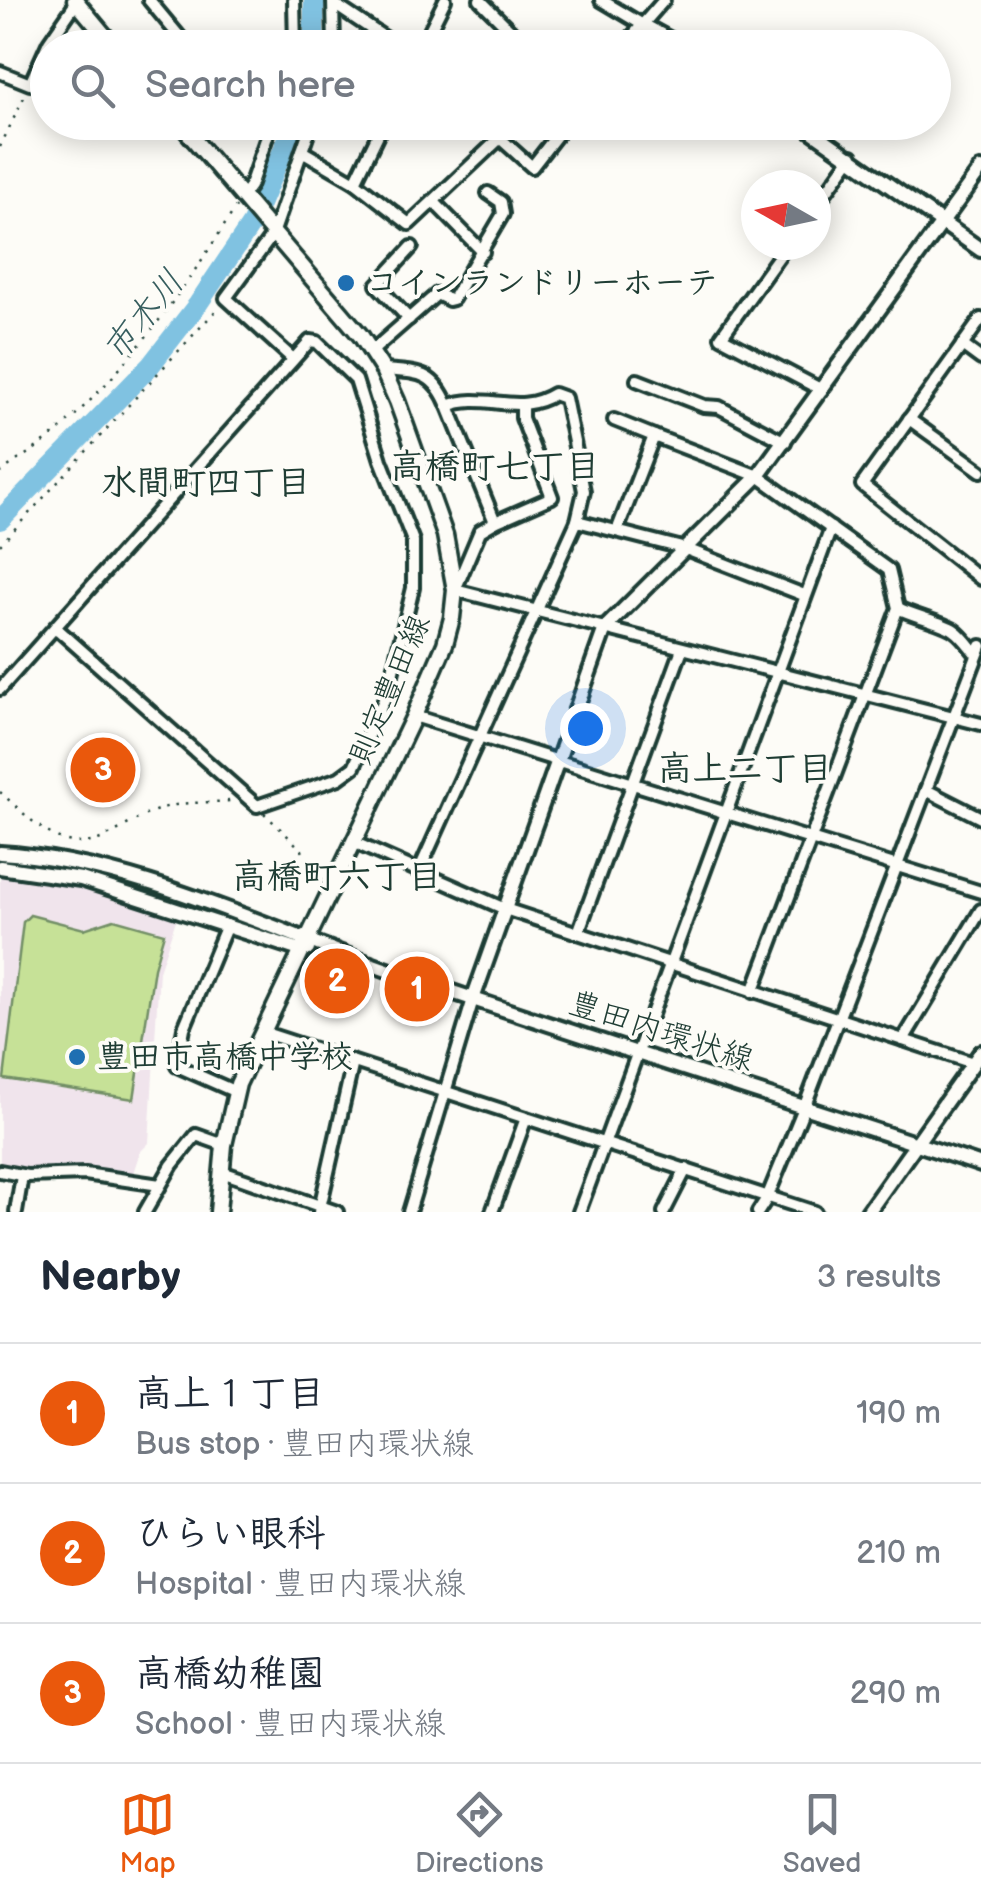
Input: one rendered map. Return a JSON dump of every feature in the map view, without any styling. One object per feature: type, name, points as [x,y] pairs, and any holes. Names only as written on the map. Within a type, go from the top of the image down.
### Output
[{"type":"main road","points":[[77,1],[100,30]]},
{"type":"main road","name":"則定豊田線","points":[[194,140],[372,351],[408,431],[445,536],[455,590],[445,644],[414,716],[303,943],[236,1092],[224,1146],[218,1212]]},
{"type":"street","points":[[149,0],[175,30]]},
{"type":"street","points":[[294,0],[294,30]]},
{"type":"street","points":[[430,30],[445,0]]},
{"type":"street","points":[[480,0],[510,30]]},
{"type":"street","points":[[601,0],[651,30]]},
{"type":"street","points":[[638,30],[664,0]]},
{"type":"street","points":[[58,30],[77,1]]},
{"type":"street","points":[[333,2],[334,30]]},
{"type":"street","points":[[333,2],[374,30]]},
{"type":"street","points":[[0,72],[30,84]]},
{"type":"street","points":[[242,197],[250,186],[266,140]]},
{"type":"street","points":[[292,359],[226,298],[273,234],[306,140]]},
{"type":"street","points":[[355,182],[375,140]]},
{"type":"street","points":[[302,151],[355,182],[409,224],[499,140],[532,167],[553,140]]},
{"type":"street","points":[[827,140],[981,250]]},
{"type":"street","points":[[831,185],[852,156]]},
{"type":"street","points":[[409,1212],[473,999],[605,628],[758,476],[981,169]]},
{"type":"street","points":[[372,351],[437,294],[453,299],[504,214],[500,202],[488,193]]},
{"type":"street","points":[[435,203],[483,252]]},
{"type":"street","points":[[409,319],[377,284],[412,247]]},
{"type":"street","points":[[777,260],[720,337],[822,390]]},
{"type":"street","points":[[981,319],[862,485],[863,490],[981,579]]},
{"type":"street","points":[[0,689],[292,359],[310,341],[317,342],[356,380],[381,460],[413,540],[413,588],[388,691],[354,768],[338,778],[257,806],[55,627]]},
{"type":"street","points":[[962,345],[981,359]]},
{"type":"street","points":[[382,370],[432,378],[440,387],[495,522]]},
{"type":"street","points":[[637,380],[704,406],[719,407],[784,442]]},
{"type":"street","points":[[420,871],[578,521],[584,491],[565,398],[554,394],[537,404],[460,401],[448,406]]},
{"type":"street","points":[[522,405],[522,418],[552,497],[480,531],[455,590],[981,724]]},
{"type":"street","points":[[910,419],[981,470]]},
{"type":"street","points":[[614,420],[758,476],[889,570],[898,608],[753,992]]},
{"type":"street","points":[[617,531],[654,436]]},
{"type":"street","points":[[578,521],[686,549],[804,595]]},
{"type":"street","points":[[578,1212],[831,528]]},
{"type":"street","points":[[758,1212],[804,1108],[979,651],[948,626],[898,608]]},
{"type":"street","points":[[578,933],[682,649]]},
{"type":"street","points":[[414,716],[981,892]]},
{"type":"street","points":[[926,790],[981,818]]},
{"type":"street","points":[[353,842],[506,909],[903,1040],[977,1058],[868,1212]]},
{"type":"street","name":"豊田内環状線","points":[[0,853],[83,865],[303,943]]},
{"type":"street","name":"豊田内環状線","points":[[0,866],[81,879],[227,925],[326,948],[981,1166]]},
{"type":"street","points":[[903,1040],[981,910]]},
{"type":"street","points":[[227,925],[184,1028],[177,1066],[236,1092]]},
{"type":"street","points":[[262,1032],[814,1212]]},
{"type":"street","points":[[319,1209],[354,1062]]},
{"type":"street","points":[[492,1212],[526,1118]]},
{"type":"street","points":[[145,1212],[172,1164],[196,1135],[224,1146]]},
{"type":"street","points":[[664,1212],[686,1169]]},
{"type":"street","points":[[0,1171],[22,1176],[85,1174],[160,1185]]},
{"type":"street","points":[[222,1172],[319,1209],[337,1212]]},
{"type":"street","points":[[16,1212],[22,1176]]},
{"type":"path","points":[[0,148],[30,84]]},
{"type":"path","points":[[0,473],[50,438],[116,370],[186,285],[242,197]]},
{"type":"path","points":[[0,545],[226,298]]},
{"type":"path","points":[[0,792],[58,840],[76,844],[106,837],[161,808],[186,802],[233,802],[247,796]]},
{"type":"path","points":[[257,806],[302,850],[310,874],[329,891]]},
{"type":"shaded area","name":"豊田市高橋中学校","points":[[0,878],[52,880],[177,917],[159,971],[149,1143],[140,1152],[131,1179],[88,1170],[13,1172],[0,1167]]},
{"type":"green space","points":[[30,915],[84,929],[114,919],[164,933],[154,968],[134,1099],[4,1079],[23,922]]},
{"type":"waterway","name":"市木川","points":[[314,0],[314,30]]},
{"type":"waterway","name":"市木川","points":[[0,520],[150,366],[198,304],[252,223],[287,140]]},
{"type":"place","name":"コインランドリーホーテ","points":[[346,283]]},
{"type":"place","name":"高橋幼稚園","points":[[103,770]]},
{"type":"place","name":"ひらい眼科","points":[[337,981]]},
{"type":"place","name":"高上１丁目","points":[[417,989]]},
{"type":"place","name":"豊田市高橋中学校","points":[[77,1057]]},
{"type":"district","name":"高橋町七丁目","points":[[495,467]]},
{"type":"district","name":"水間町四丁目","points":[[206,483]]},
{"type":"district","name":"高上二丁目","points":[[745,769]]},
{"type":"district","name":"高橋町六丁目","points":[[337,877]]}]
